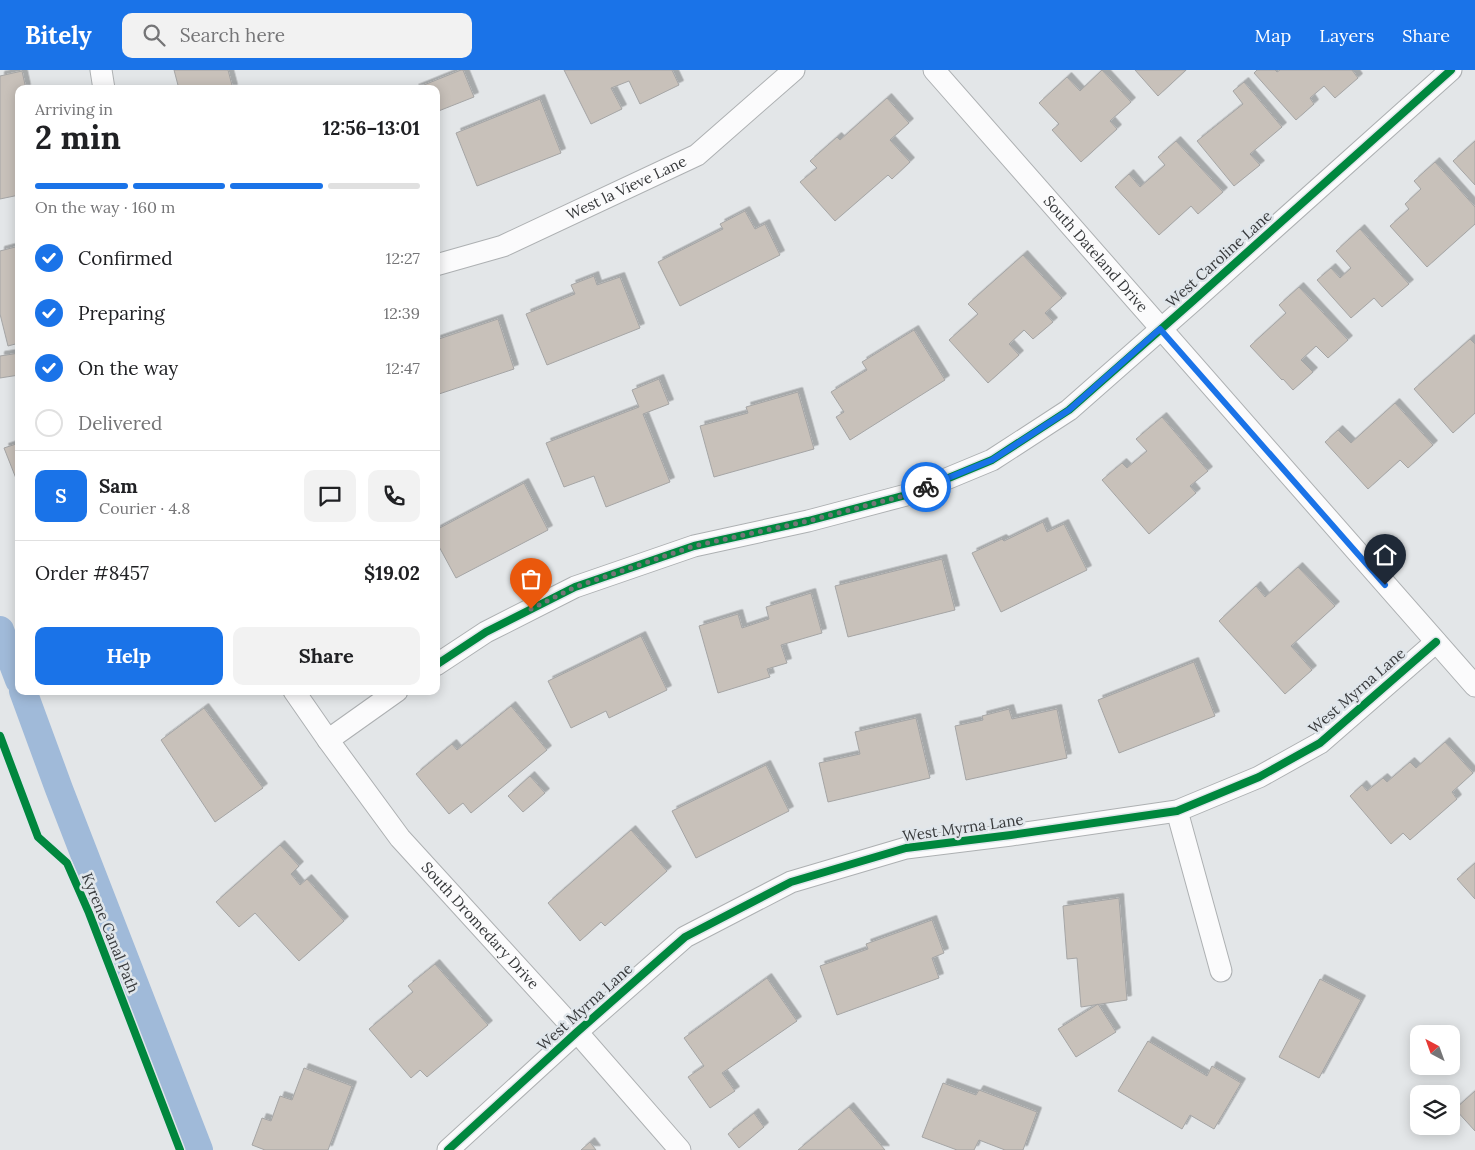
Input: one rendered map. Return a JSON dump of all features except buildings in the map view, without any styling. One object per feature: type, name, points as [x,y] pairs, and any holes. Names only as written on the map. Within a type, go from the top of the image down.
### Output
[{"type":"street","points":[[101,70],[103,85]]},
{"type":"street","name":"West la Vieve Lane","points":[[440,264],[503,246],[698,155],[794,70]]},
{"type":"street","name":"South Dateland Drive","points":[[934,70],[1475,686]]},
{"type":"street","name":"West Caroline Lane","points":[[440,662],[486,632],[575,587],[694,546],[808,521],[910,494],[992,460],[1069,410],[1451,70]]},
{"type":"street","name":"West Myrna Lane","points":[[448,1150],[576,1032],[685,937],[791,882],[906,848],[1177,811],[1259,777],[1320,743],[1436,642]]},
{"type":"street","name":"South Dromedary Drive","points":[[297,695],[400,838],[680,1150]]},
{"type":"street","points":[[328,740],[391,695]]},
{"type":"street","points":[[1177,811],[1221,971]]},
{"type":"waterway","points":[[0,630],[15,669]]},
{"type":"waterway","points":[[24,695],[199,1150]]},
{"type":"cycle path","points":[[440,662],[486,632],[575,587],[694,546],[808,521],[910,494],[992,460],[1069,410],[1451,70]]},
{"type":"cycle path","points":[[448,1150],[577,1032],[685,937],[791,882],[906,848],[1177,811],[1259,777],[1320,743],[1436,642]]},
{"type":"cycle path","name":"Kyrene Canal Path","points":[[0,736],[38,837],[67,863],[89,913],[180,1150]]},
{"type":"way so far","points":[[531,609],[575,587],[694,546],[808,521],[910,494],[926,487]]},
{"type":"route","points":[[926,487],[992,460],[1069,410],[1160,329],[1385,585]]}]
